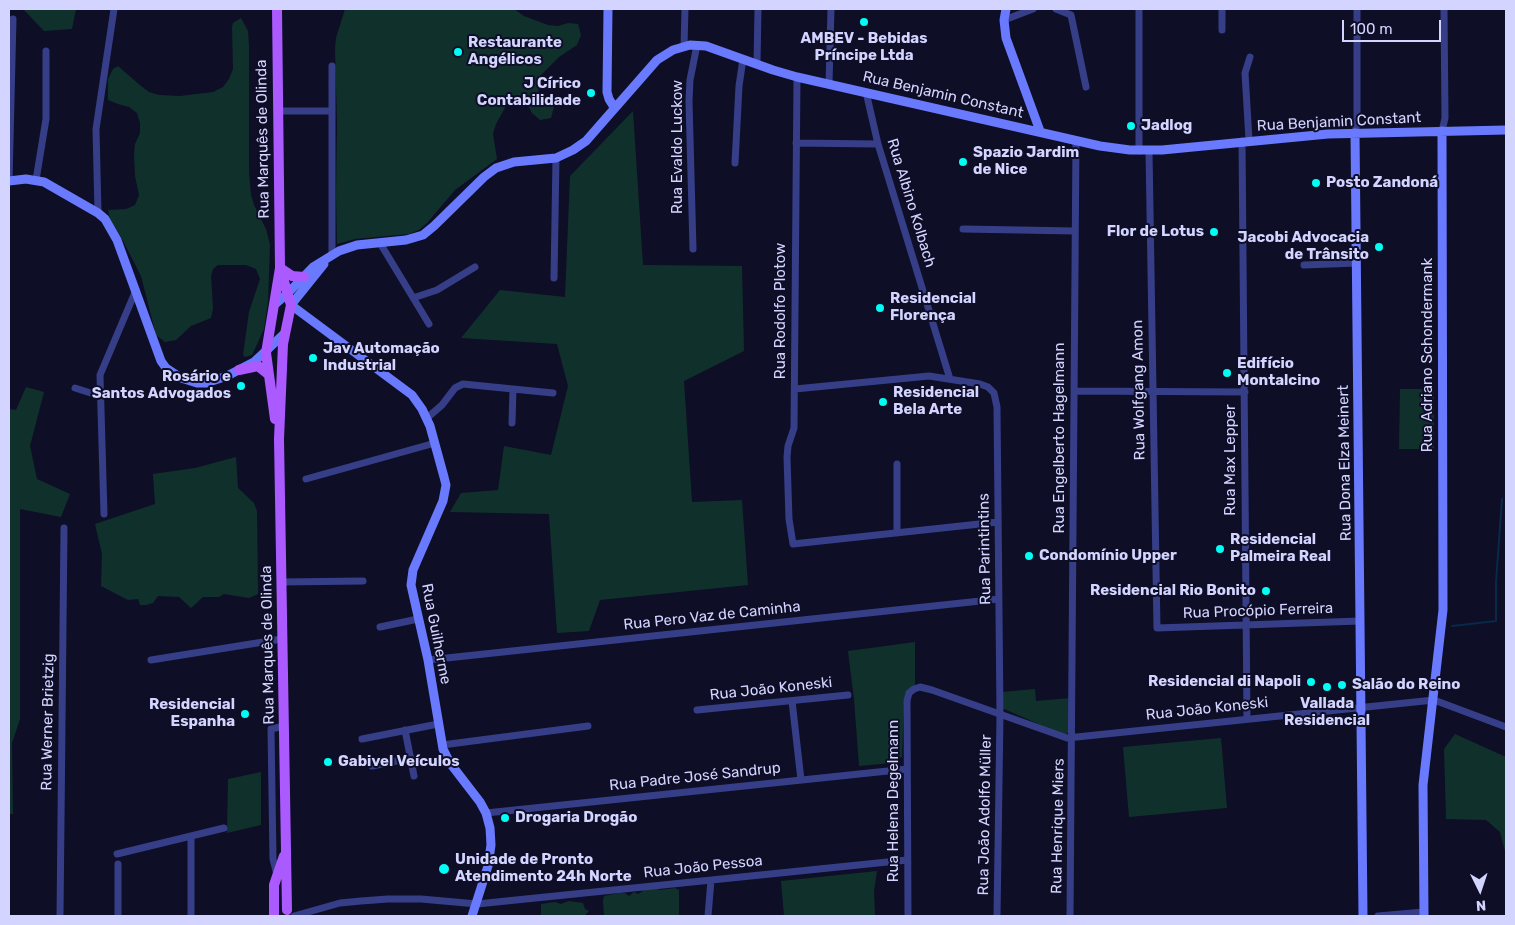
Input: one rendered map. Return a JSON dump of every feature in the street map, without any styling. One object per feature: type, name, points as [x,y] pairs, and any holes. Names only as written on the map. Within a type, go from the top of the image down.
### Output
[{"type":"main road","name":"Rua Marquês de Olinda","points":[[277,9],[280,268],[266,352],[279,439]]},
{"type":"main road","name":"Rua Marquês de Olinda","points":[[280,268],[291,305],[285,332],[279,439],[287,884],[290,914]]},
{"type":"main road","points":[[280,268],[292,276],[304,277]]},
{"type":"main road","points":[[274,305],[283,302],[291,305]]},
{"type":"main road","points":[[268,332],[273,336],[285,332]]},
{"type":"main road","points":[[239,370],[258,366],[268,374]]},
{"type":"main road","name":"Rua Marquês de Olinda","points":[[274,916],[274,885],[287,851]]},
{"type":"main road","points":[[277,875],[287,884]]},
{"type":"main road","points":[[274,916],[277,909],[283,908],[290,914]]},
{"type":"street","points":[[98,213],[96,130],[114,9]]},
{"type":"street","points":[[608,9],[607,92],[614,108]]},
{"type":"street","points":[[684,46],[685,9]]},
{"type":"street","points":[[757,64],[758,9]]},
{"type":"street","points":[[829,84],[831,9]]},
{"type":"street","points":[[1006,9],[1004,20],[1006,38],[1040,131]]},
{"type":"street","points":[[1004,20],[1033,9]]},
{"type":"street","points":[[1056,9],[1071,15],[1086,87]]},
{"type":"street","points":[[1139,9],[1139,151]]},
{"type":"street","points":[[1222,9],[1222,30]]},
{"type":"street","name":"Rua Dona Elza Meinert","points":[[1357,9],[1356,132],[1363,916]]},
{"type":"street","name":"Rua Adriano Schondermank","points":[[1424,914],[1423,794],[1443,610],[1442,131],[1445,118],[1444,9]]},
{"type":"street","points":[[13,19],[9,181],[36,180],[53,187],[98,213],[111,227],[118,240],[161,361],[173,374],[189,381],[206,383],[221,379],[254,362],[285,332]]},
{"type":"street","name":"Rua Benjamin Constant","points":[[274,305],[332,254],[357,245],[406,240],[423,235],[496,168],[514,162],[556,158],[580,146],[657,60],[673,50],[684,46],[697,45],[715,49],[797,77],[1076,140],[1139,151],[1356,132],[1506,130]]},
{"type":"street","name":"Rua Evaldo Luckow","points":[[693,249],[689,101],[690,80],[697,45]]},
{"type":"street","points":[[36,180],[46,119],[46,51]]},
{"type":"street","name":"Rua Max Lepper","points":[[1248,719],[1245,73],[1250,57]]},
{"type":"street","points":[[735,163],[739,86],[743,59]]},
{"type":"street","points":[[291,305],[332,254],[332,66]]},
{"type":"street","name":"Rua Rodolfo Plotow","points":[[797,77],[794,428],[788,446],[787,457],[789,519],[793,544],[897,533]]},
{"type":"street","name":"Rua Albino Kolbach","points":[[866,92],[878,144],[950,379]]},
{"type":"street","points":[[278,111],[332,111]]},
{"type":"street","name":"Rua Engelberto Hagelmann","points":[[1073,736],[1076,140]]},
{"type":"street","points":[[796,143],[878,144]]},
{"type":"street","name":"Rua Wolfgang Amon","points":[[1149,151],[1157,628]]},
{"type":"street","points":[[554,278],[556,158]]},
{"type":"street","points":[[963,229],[1075,231]]},
{"type":"street","points":[[380,243],[429,324]]},
{"type":"street","points":[[1304,265],[1357,263]]},
{"type":"street","points":[[413,298],[437,290],[475,267]]},
{"type":"street","points":[[104,514],[100,396],[102,368],[136,290]]},
{"type":"street","name":"Rua Guilherme","points":[[291,305],[405,389],[418,402],[427,418],[435,444],[444,477],[445,494],[413,570],[411,578],[412,591],[428,660],[442,745],[450,763],[475,794],[486,813],[490,828],[491,845],[488,866],[472,916]]},
{"type":"street","points":[[289,320],[307,317]]},
{"type":"street","points":[[239,370],[259,351],[268,332]]},
{"type":"street","points":[[794,389],[919,377],[950,379]]},
{"type":"street","name":"Rua Parintintins","points":[[950,379],[988,387],[994,393],[997,407],[1000,715]]},
{"type":"street","points":[[427,418],[458,385],[468,384],[553,393]]},
{"type":"street","points":[[76,388],[100,396]]},
{"type":"street","points":[[512,423],[513,389]]},
{"type":"street","points":[[1074,391],[1245,392]]},
{"type":"street","points":[[306,479],[435,444]]},
{"type":"street","points":[[896,464],[897,533],[998,522]]},
{"type":"street","name":"Rua Werner Brietzig","points":[[60,916],[64,528]]},
{"type":"street","points":[[281,582],[363,581]]},
{"type":"street","name":"Rua Pero Vaz de Caminha","points":[[428,660],[999,599]]},
{"type":"street","points":[[380,627],[418,619]]},
{"type":"street","name":"Rua Procópio Ferreira","points":[[1157,628],[1360,621]]},
{"type":"street","points":[[151,660],[282,639]]},
{"type":"street","name":"Rua João Koneski","points":[[914,689],[920,687],[932,690],[1063,737],[1434,700],[1506,727]]},
{"type":"street","name":"Rua Helena Degelmann","points":[[908,916],[907,701],[909,693],[914,689]]},
{"type":"street","name":"Rua João Koneski","points":[[697,710],[848,695]]},
{"type":"street","points":[[792,700],[801,780]]},
{"type":"street","name":"Rua João Adolfo Müller","points":[[997,916],[1000,715]]},
{"type":"street","points":[[362,739],[438,724]]},
{"type":"street","points":[[277,875],[273,859],[271,729],[284,726]]},
{"type":"street","points":[[442,745],[588,726]]},
{"type":"street","points":[[405,730],[414,776]]},
{"type":"street","name":"Rua Henrique Miers","points":[[1070,916],[1073,736]]},
{"type":"street","points":[[372,766],[411,758]]},
{"type":"street","name":"Rua Padre José Sandrup","points":[[486,813],[907,769]]},
{"type":"street","points":[[117,854],[224,828]]},
{"type":"street","points":[[190,836],[191,916]]},
{"type":"street","name":"Rua João Pessoa","points":[[290,914],[340,903],[388,899],[421,899],[477,904],[907,860]]},
{"type":"street","points":[[118,864],[118,916]]},
{"type":"street","points":[[708,916],[711,880]]},
{"type":"street","points":[[1378,916],[1424,914]]},
{"type":"green space","points":[[23,9],[76,9],[72,29],[44,31]]},
{"type":"green space","points":[[345,9],[514,9],[524,16],[548,25],[578,24],[581,35],[577,45],[559,57],[537,79],[539,93],[554,107],[551,118],[540,120],[532,113],[527,104],[516,102],[506,106],[493,134],[497,159],[455,190],[419,230],[409,234],[355,239],[337,244],[335,48],[336,38]]},
{"type":"green space","points":[[241,18],[248,31],[249,45],[249,172],[251,195],[266,229],[270,245],[268,302],[264,329],[252,355],[245,357],[243,355],[249,312],[260,279],[256,269],[246,265],[218,265],[213,269],[211,276],[213,308],[211,318],[191,326],[176,340],[165,342],[156,335],[141,276],[110,219],[108,210],[126,209],[135,205],[139,195],[135,176],[134,154],[135,144],[140,133],[140,123],[137,113],[129,107],[108,100],[108,79],[113,69],[118,66],[149,92],[159,95],[180,96],[213,92],[223,87],[233,69],[232,27],[233,23]]},
{"type":"green space","points":[[633,111],[643,265],[742,266],[744,351],[684,381],[692,502],[742,500],[748,585],[600,600],[589,631],[557,633],[549,514],[450,512],[461,493],[498,490],[504,446],[551,455],[568,386],[557,344],[461,338],[500,290],[565,297],[570,176]]},
{"type":"green space","points":[[26,387],[44,392],[30,446],[37,479],[70,494],[61,517],[20,509],[20,719],[12,743],[13,814],[9,814],[9,409],[16,410]]},
{"type":"green space","points":[[1400,389],[1434,389],[1434,449],[1399,449]]},
{"type":"green space","points":[[236,457],[238,488],[254,503],[257,511],[258,594],[249,598],[224,594],[219,597],[203,597],[191,608],[179,597],[158,596],[153,603],[140,605],[138,599],[128,600],[101,586],[102,554],[95,524],[155,504],[153,474],[195,468]]},
{"type":"green space","points":[[915,642],[915,685],[906,693],[904,702],[902,757],[893,763],[859,766],[848,651]]},
{"type":"green space","points":[[1035,689],[1036,701],[1071,698],[1071,730],[1065,735],[1002,708],[1002,692]]},
{"type":"green space","points":[[1455,734],[1506,757],[1506,855],[1500,832],[1486,820],[1446,819],[1444,749]]},
{"type":"green space","points":[[1221,738],[1227,808],[1129,817],[1123,747]]},
{"type":"green space","points":[[261,772],[261,825],[227,833],[228,779]]},
{"type":"green space","points":[[877,871],[874,891],[875,916],[784,916],[781,881]]},
{"type":"green space","points":[[649,887],[660,890],[675,888],[679,890],[679,916],[604,916],[604,896],[625,893],[629,896],[634,892],[638,894]]},
{"type":"green space","points":[[569,901],[583,903],[585,909],[589,911],[584,916],[541,916],[541,904],[555,902],[561,904]]},
{"type":"waterway","points":[[1452,626],[1496,621],[1496,582],[1502,499]]},
{"type":"place","name":"AMBEV - Bebidas Príncipe Ltda","points":[[864,22]]},
{"type":"place","name":"Restaurante Angélicos","points":[[458,52]]},
{"type":"place","name":"J Círico Contabilidade","points":[[591,93]]},
{"type":"place","name":"Jadlog","points":[[1131,126]]},
{"type":"place","name":"Spazio Jardim de Nice","points":[[963,162]]},
{"type":"place","name":"Posto Zandoná","points":[[1316,183]]},
{"type":"place","name":"Flor de Lotus","points":[[1214,232]]},
{"type":"place","name":"Jacobi Advocacia de Trânsito","points":[[1379,247]]},
{"type":"place","name":"Residencial Florença","points":[[880,308]]},
{"type":"place","name":"Jav Automação Industrial","points":[[313,358]]},
{"type":"place","name":"Edifício Montalcino","points":[[1227,373]]},
{"type":"place","name":"Rosário e Santos Advogados","points":[[241,386]]},
{"type":"place","name":"Residencial Bela Arte","points":[[883,402]]},
{"type":"place","name":"Residencial Palmeira Real","points":[[1220,549]]},
{"type":"place","name":"Condomínio Upper","points":[[1029,556]]},
{"type":"place","name":"Residencial Rio Bonito","points":[[1266,591]]},
{"type":"place","name":"Residencial di Napoli","points":[[1311,682]]},
{"type":"place","name":"Salão do Reino","points":[[1342,685]]},
{"type":"place","name":"Vallada Residencial","points":[[1327,687]]},
{"type":"place","name":"Residencial Espanha","points":[[245,714]]},
{"type":"place","name":"Gabivel Veículos","points":[[328,762]]},
{"type":"place","name":"Drogaria Drogão","points":[[505,818]]},
{"type":"place","name":"Unidade de Pronto Atendimento 24h Norte","points":[[444,869]]}]
